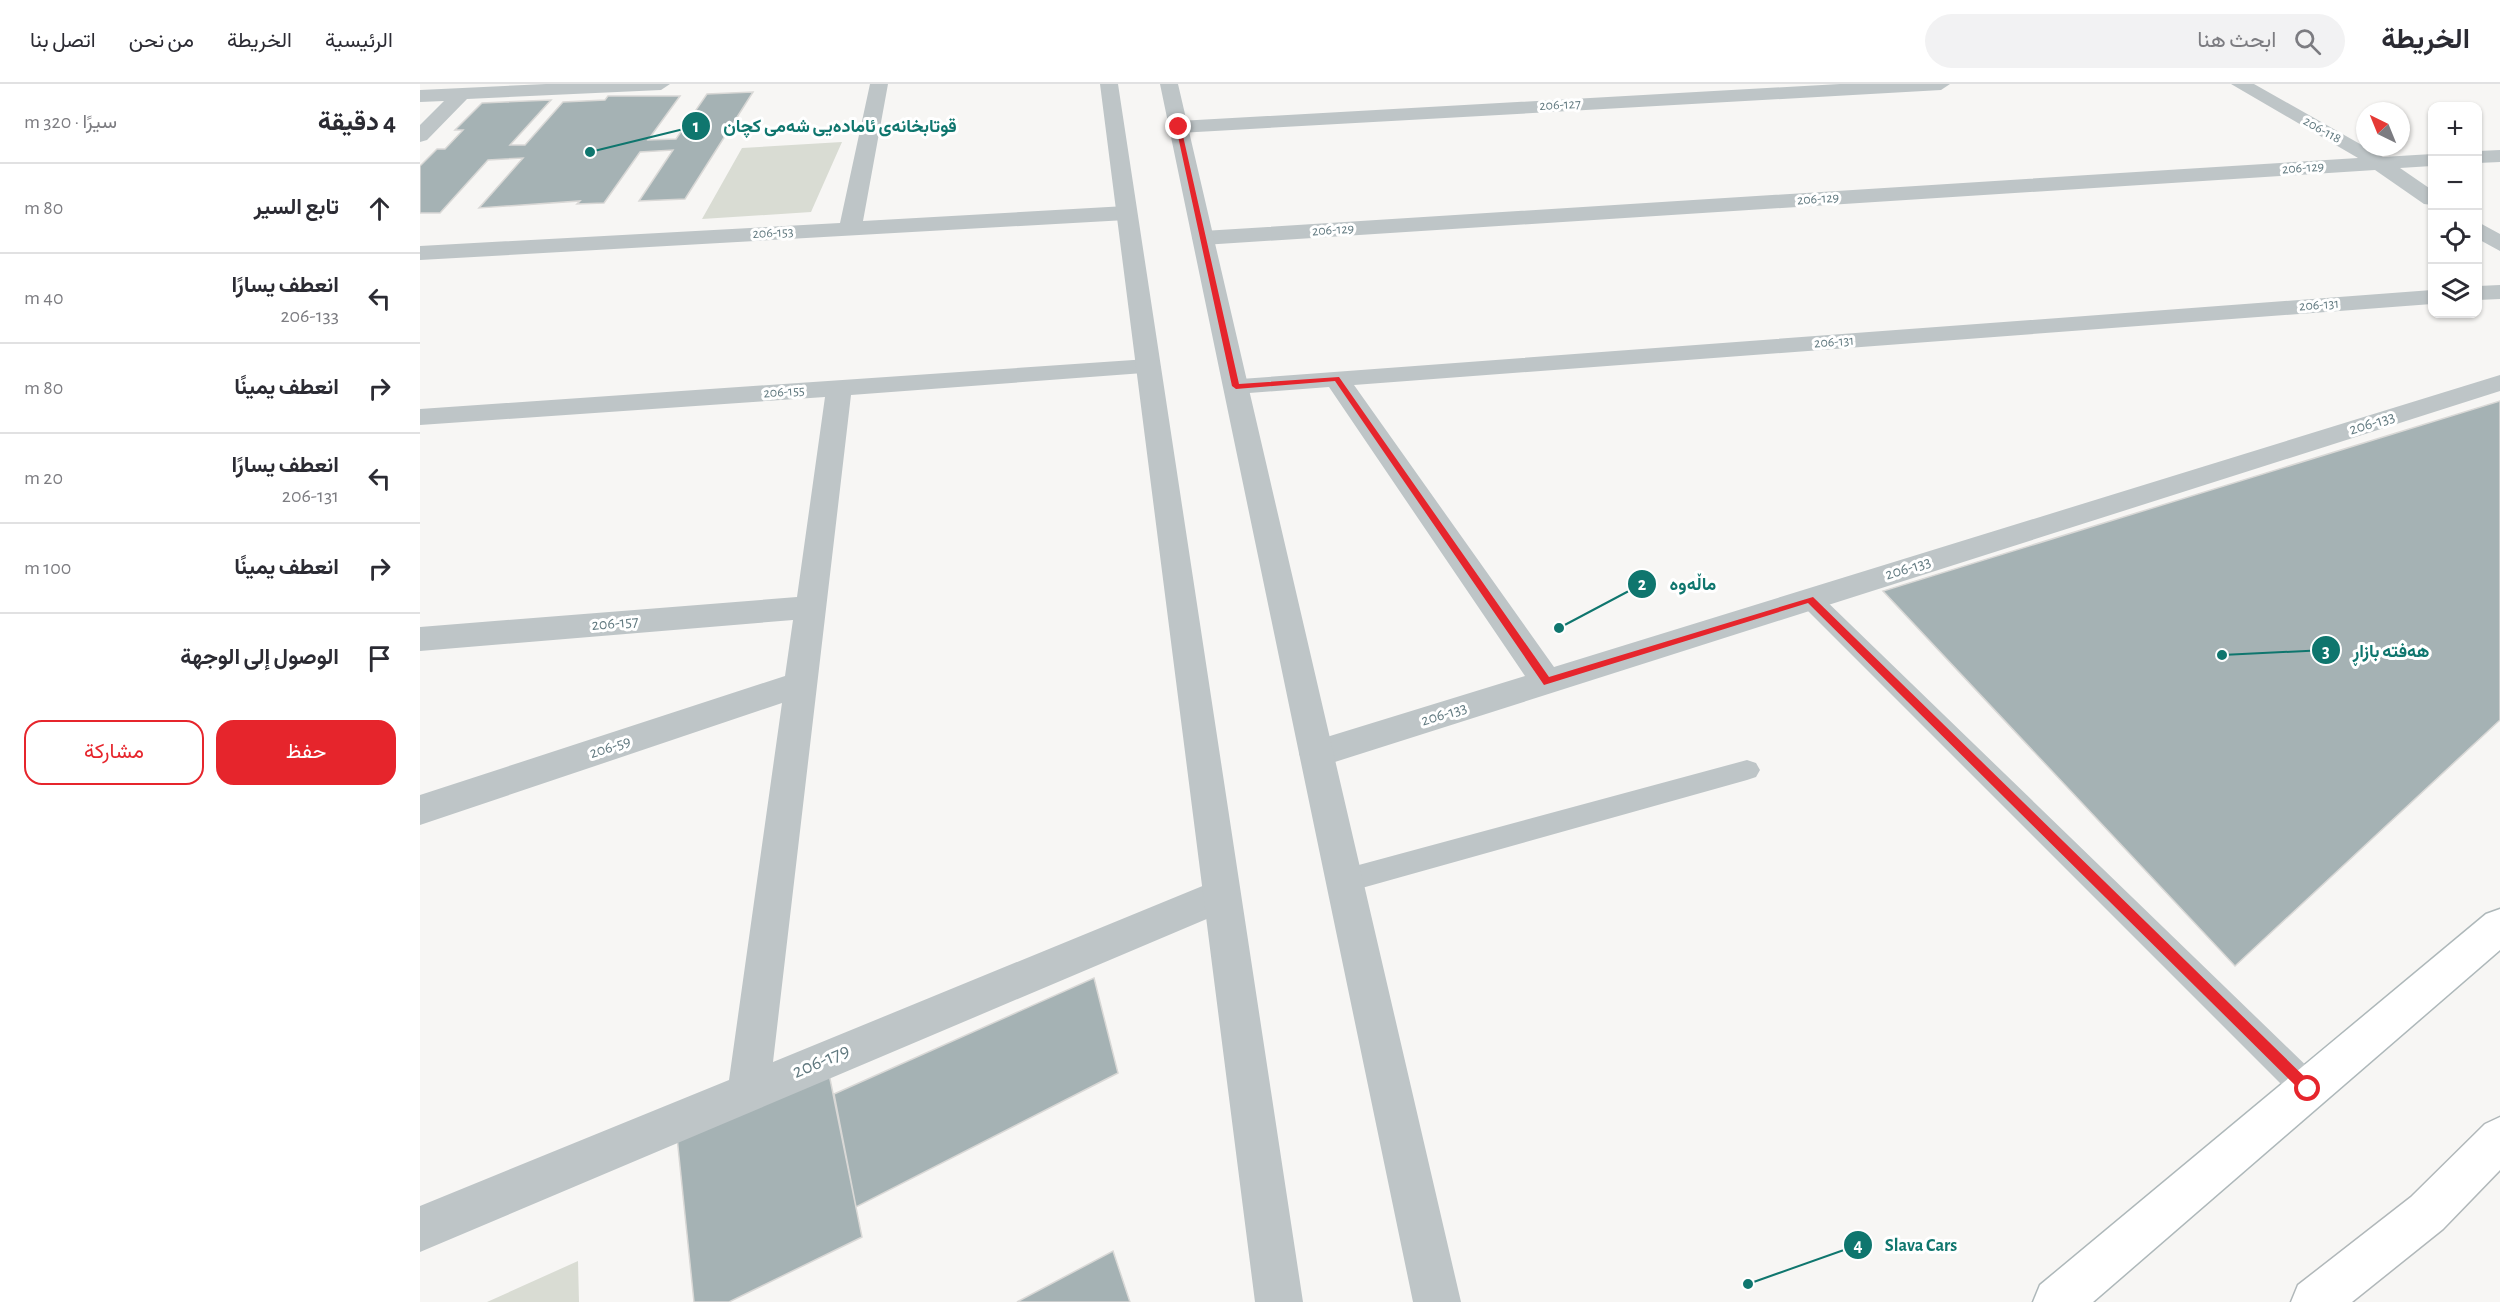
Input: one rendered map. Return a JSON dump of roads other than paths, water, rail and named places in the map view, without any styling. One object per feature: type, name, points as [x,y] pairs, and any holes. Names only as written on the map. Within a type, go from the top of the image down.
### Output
[{"type":"main road","points":[[2056,1302],[2500,926]]},
{"type":"main road","points":[[2315,1302],[2427,1212],[2500,1139]]},
{"type":"street","points":[[420,96],[661,84]]},
{"type":"street","points":[[850,229],[879,84]]},
{"type":"street","points":[[1108,84],[1279,1302]]},
{"type":"street","points":[[1169,84],[1437,1302]]},
{"type":"street","name":"206-127","points":[[1179,127],[1941,84]]},
{"type":"street","name":"206-118","points":[[2240,84],[2379,164],[2428,196]]},
{"type":"street","points":[[420,136],[462,94]]},
{"type":"street","points":[[2482,157],[2500,156]]},
{"type":"street","name":"206-129","points":[[1203,238],[2428,160]]},
{"type":"street","name":"206-153","points":[[420,253],[1126,213]]},
{"type":"street","points":[[2482,232],[2500,244]]},
{"type":"street","points":[[2482,293],[2500,292]]},
{"type":"street","name":"206-131","points":[[1236,386],[2428,297]]},
{"type":"street","name":"206-155","points":[[420,417],[1148,367]]},
{"type":"street","points":[[1337,379],[1547,682]]},
{"type":"street","name":"206-133","points":[[1316,754],[2500,383]]},
{"type":"street","points":[[748,1092],[839,388]]},
{"type":"street","name":"206-157","points":[[420,639],[810,607]]},
{"type":"street","name":"206-59","points":[[420,810],[800,684]]},
{"type":"street","name":"206-179","points":[[420,1229],[1222,895]]},
{"type":"lane","points":[[1810,599],[2308,1089]]},
{"type":"lane","points":[[1344,881],[1747,770]]},
{"type":"place","name":"قوتابخانەی ئامادەیی شەمی کچان","points":[[590,152]]},
{"type":"place","name":"ماڵەوە","points":[[1559,628]]},
{"type":"place","name":"هەفتە بازاڕ","points":[[2222,655]]},
{"type":"place","name":"Slava Cars","points":[[1748,1284]]}]
